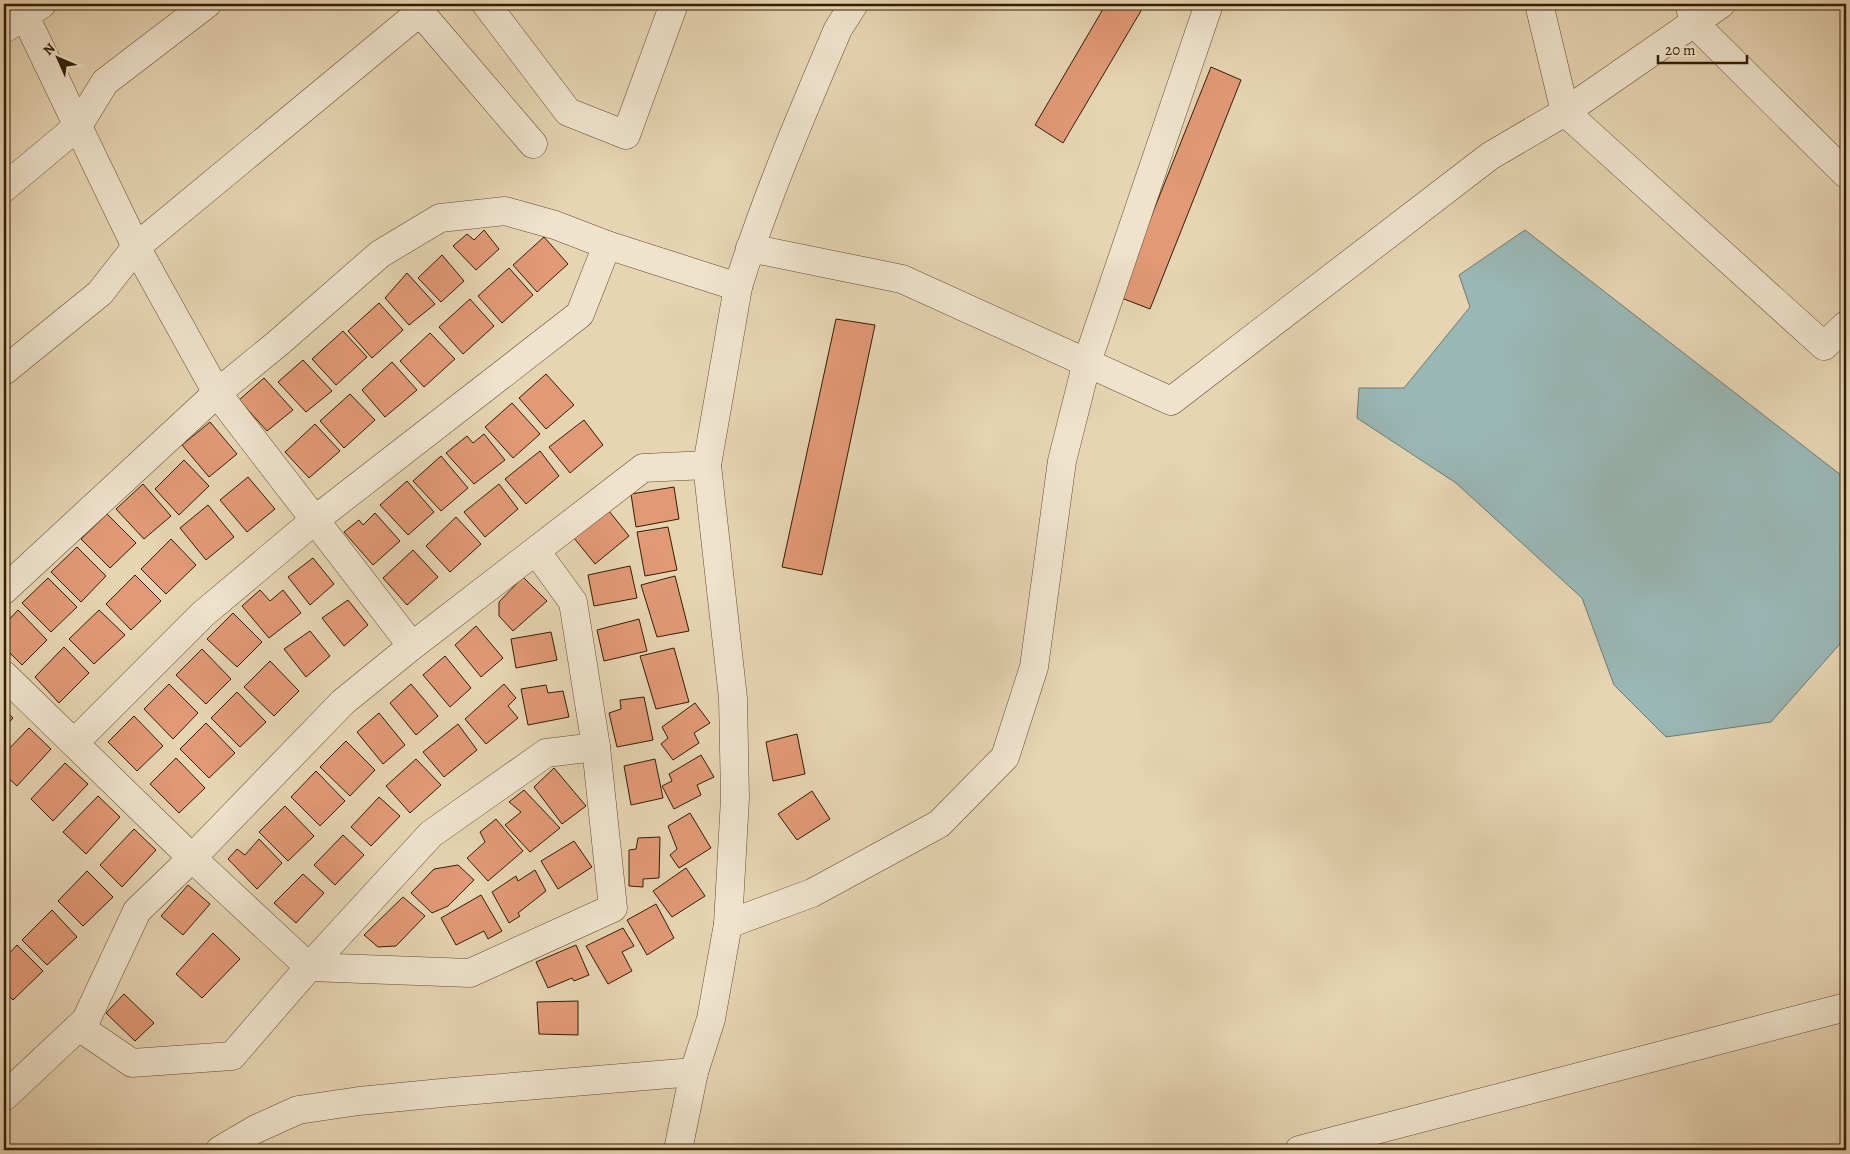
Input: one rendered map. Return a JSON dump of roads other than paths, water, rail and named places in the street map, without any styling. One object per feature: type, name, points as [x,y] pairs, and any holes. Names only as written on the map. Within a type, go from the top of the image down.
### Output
[{"type":"street","points":[[4,188],[78,126],[105,82],[207,4]]},
{"type":"street","points":[[486,4],[509,16],[568,112],[626,135],[674,4]]},
{"type":"street","points":[[678,1150],[694,1072],[712,1018],[728,924],[735,798],[733,698],[707,465],[738,287],[750,248],[765,202],[834,38],[854,4]]},
{"type":"street","points":[[728,924],[812,893],[939,824],[1004,757],[1034,667],[1062,460],[1087,362],[1209,4]]},
{"type":"street","points":[[1539,4],[1565,112],[1824,346],[1846,325]]},
{"type":"street","points":[[750,248],[902,279],[1172,401],[1490,156],[1565,112],[1692,14],[1721,4]]},
{"type":"street","points":[[4,371],[100,292],[136,247],[416,8],[534,144]]},
{"type":"street","points":[[1692,14],[1846,174]]},
{"type":"street","points":[[23,16],[136,247],[217,393],[412,646]]},
{"type":"street","points":[[4,590],[217,393],[277,344],[380,254],[440,218],[505,211],[554,225],[607,245],[738,287]]},
{"type":"street","points":[[74,743],[203,614],[316,519],[580,314],[607,245]]},
{"type":"street","points":[[4,1097],[86,1020],[137,911],[192,858],[343,702],[412,646],[643,468],[707,465]]},
{"type":"street","points":[[4,675],[192,858],[309,967],[470,973],[613,908],[596,747],[573,602],[536,551]]},
{"type":"street","points":[[79,1027],[132,1063],[232,1056],[309,967],[431,834],[546,753],[596,747]]},
{"type":"street","points":[[1299,1150],[1846,1007]]},
{"type":"street","points":[[220,1150],[256,1129],[298,1110],[359,1101],[442,1093],[694,1072]]},
{"type":"water","points":[[1525,230],[1846,479],[1846,637],[1771,722],[1666,737],[1614,685],[1582,598],[1456,483],[1357,418],[1359,388],[1404,388],[1470,307],[1459,275]]}]
